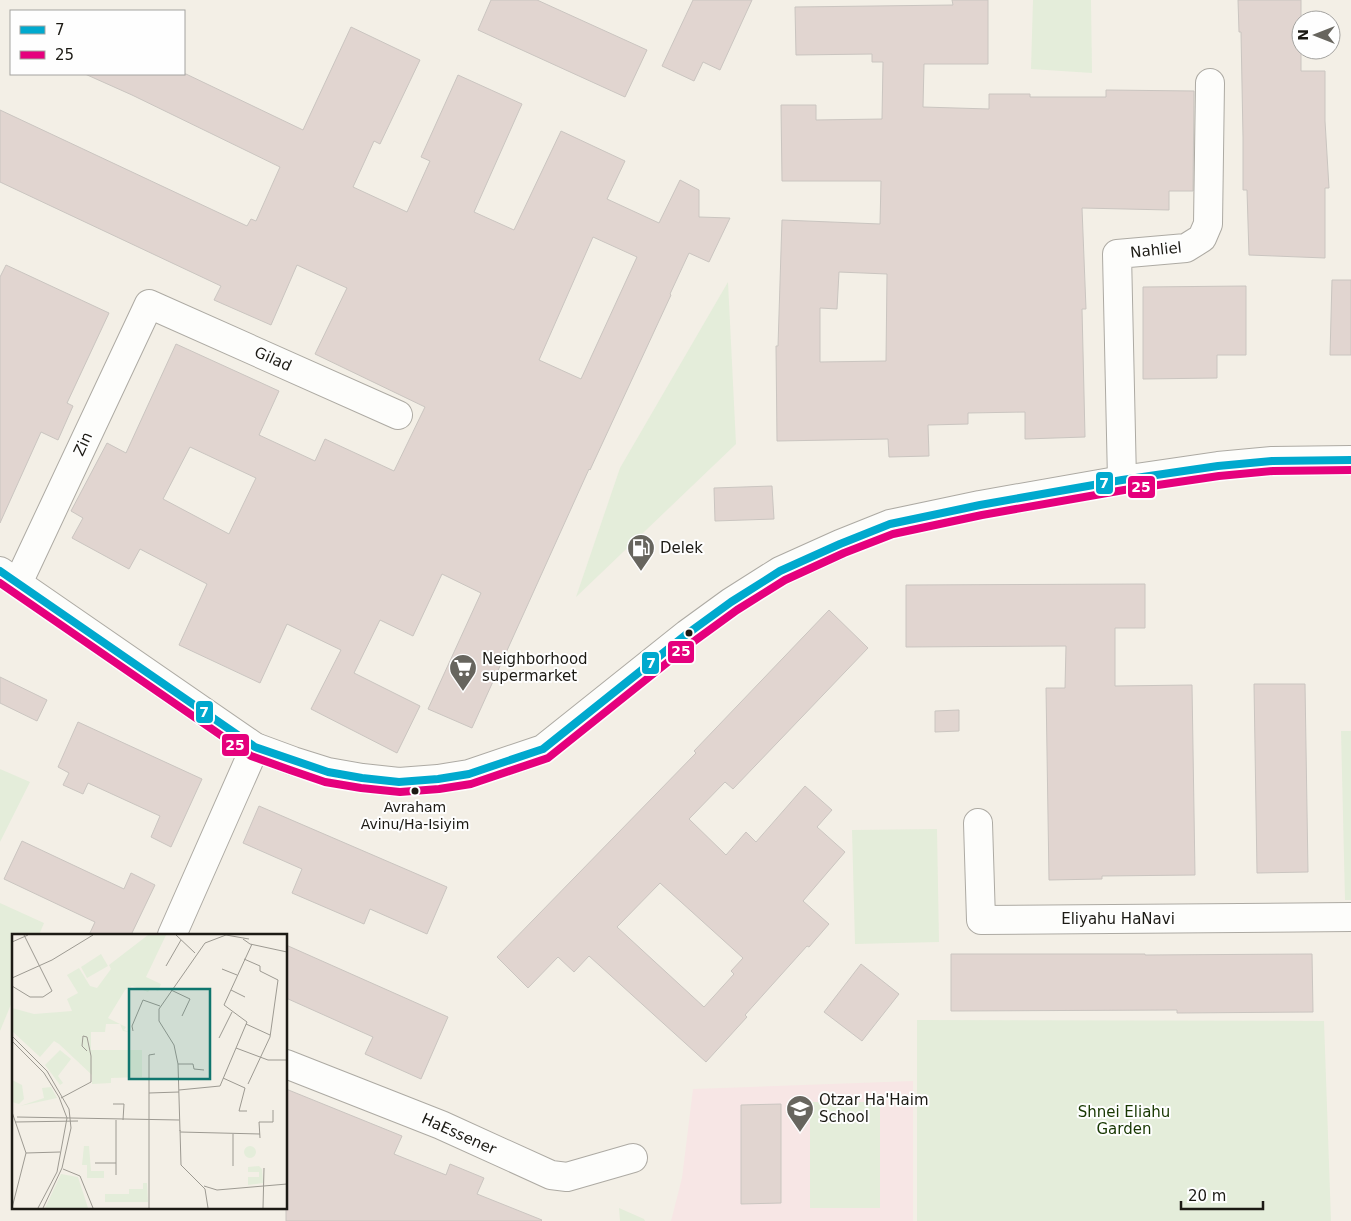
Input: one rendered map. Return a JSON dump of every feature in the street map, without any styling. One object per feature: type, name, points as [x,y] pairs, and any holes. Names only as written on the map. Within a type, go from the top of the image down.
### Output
[{"type":"street","name":"Nahliel","points":[[1122,480],[1117,254],[1186,248],[1202,238],[1208,224],[1210,82]]},
{"type":"street","name":"Gilad","points":[[149,304],[398,415]]},
{"type":"street","name":"Zin","points":[[9,577],[149,304]]},
{"type":"street","points":[[9,577],[255,747],[328,772],[362,778],[399,782],[438,779],[482,771],[543,749],[731,602],[780,571],[890,524],[980,505],[1122,480],[1218,466],[1272,461],[1351,460]]},
{"type":"street","points":[[172,934],[255,747]]},
{"type":"street","name":"Eliyahu HaNavi","points":[[978,823],[982,920],[1351,917]]},
{"type":"street","name":"HaEssener","points":[[288,1065],[441,1125],[551,1175],[568,1177],[633,1158]]},
{"type":"shaded area","name":"Otzar Ha'Haim School","points":[[913,1081],[913,1221],[671,1221],[682,1178],[693,1089]]},
{"type":"green space","points":[[1033,0],[1091,0],[1092,73],[1031,69]]},
{"type":"green space","points":[[728,282],[736,444],[576,597],[620,468]]},
{"type":"green space","points":[[1341,731],[1351,731],[1351,900],[1345,900]]},
{"type":"green space","points":[[0,769],[30,782],[0,842]]},
{"type":"green space","points":[[937,829],[939,942],[855,944],[852,830]]},
{"type":"green space","points":[[0,903],[44,923],[39,934],[12,934],[12,1002],[0,1031]]},
{"type":"green space","name":"Shnei Eliahu Garden","points":[[917,1020],[1324,1021],[1331,1221],[917,1221]]},
{"type":"green space","points":[[810,1102],[880,1102],[880,1208],[810,1208]]},
{"type":"green space","points":[[619,1208],[644,1219],[645,1221],[620,1221]]},
{"type":"building","points":[[491,0],[537,0],[647,50],[625,97],[478,30]]},
{"type":"building","points":[[693,0],[752,0],[720,70],[703,62],[694,81],[662,66]]},
{"type":"building","points":[[952,0],[988,0],[988,64],[924,64],[923,107],[989,109],[989,94],[1030,94],[1030,97],[1106,97],[1106,90],[1194,91],[1193,191],[1169,191],[1169,210],[1082,208],[1086,309],[1082,309],[1085,437],[1025,439],[1025,412],[968,413],[968,424],[928,425],[929,456],[889,457],[888,439],[777,441],[776,346],[778,346],[782,220],[880,224],[881,181],[782,181],[781,105],[816,105],[816,120],[882,119],[883,62],[872,62],[872,54],[796,55],[795,7],[953,5]],"holes":[[[839,272],[887,274],[886,361],[820,362],[820,308],[837,309]]]},
{"type":"building","points":[[1238,0],[1301,0],[1301,10],[1291,10],[1291,60],[1301,60],[1301,71],[1325,71],[1325,121],[1329,188],[1325,188],[1325,258],[1249,255],[1247,190],[1243,190],[1241,32],[1239,32]]},
{"type":"building","points":[[351,27],[420,60],[380,144],[374,141],[353,187],[407,212],[430,161],[421,157],[458,75],[522,104],[474,212],[514,230],[561,131],[625,161],[607,199],[659,223],[680,180],[699,190],[699,217],[730,218],[709,262],[689,253],[472,728],[428,709],[481,593],[442,574],[413,636],[380,620],[354,673],[420,706],[397,753],[311,709],[341,650],[287,624],[260,683],[179,645],[207,584],[140,549],[129,569],[72,538],[83,518],[71,511],[107,443],[126,453],[176,344],[279,391],[259,435],[315,461],[325,439],[394,471],[425,407],[315,354],[347,288],[297,265],[271,325],[214,300],[221,286],[0,182],[0,110],[247,226],[251,219],[256,221],[280,167],[87,75],[186,74],[303,130]],"holes":[[[593,237],[637,257],[581,379],[539,360]],[[190,447],[256,478],[229,534],[163,499]]]},
{"type":"building","points":[[6,265],[109,313],[67,403],[73,406],[58,440],[41,432],[0,523],[0,277]]},
{"type":"building","points":[[1332,280],[1351,280],[1351,355],[1330,355]]},
{"type":"building","points":[[1246,286],[1246,355],[1217,355],[1217,378],[1143,379],[1143,287]]},
{"type":"building","points":[[772,486],[774,519],[715,521],[714,488]]},
{"type":"building","points":[[1145,584],[1145,628],[1115,628],[1115,686],[1192,685],[1195,875],[1102,876],[1102,879],[1049,880],[1046,688],[1065,688],[1066,646],[906,647],[906,585]]},
{"type":"building","points":[[829,610],[868,648],[733,789],[725,782],[689,819],[726,855],[746,832],[756,842],[805,786],[832,810],[817,827],[845,852],[803,901],[829,924],[745,1015],[747,1017],[706,1062],[589,956],[574,972],[558,957],[528,988],[497,957],[696,753],[694,751]],"holes":[[[660,883],[743,958],[731,971],[734,974],[704,1007],[617,927]]]},
{"type":"building","points":[[0,677],[47,700],[37,721],[0,703]]},
{"type":"building","points":[[1254,684],[1305,684],[1308,872],[1257,873]]},
{"type":"building","points":[[959,710],[959,731],[935,732],[935,711]]},
{"type":"building","points":[[78,722],[202,779],[171,847],[151,837],[160,816],[88,783],[83,794],[63,785],[69,773],[58,767]]},
{"type":"building","points":[[259,806],[447,887],[427,934],[370,909],[364,924],[292,893],[302,869],[243,843]]},
{"type":"building","points":[[22,841],[124,889],[131,873],[155,885],[131,934],[89,934],[95,922],[4,879]]},
{"type":"building","points":[[288,946],[448,1017],[421,1079],[365,1054],[373,1037],[288,999]]},
{"type":"building","points":[[951,954],[1312,954],[1313,1012],[1177,1013],[1177,1010],[951,1011]]},
{"type":"building","points":[[861,964],[899,994],[862,1041],[824,1012]]},
{"type":"building","points":[[288,1090],[402,1136],[394,1154],[446,1175],[450,1164],[484,1178],[477,1194],[542,1220],[541,1221],[286,1221],[286,1208],[288,1208]]},
{"type":"building","points":[[781,1104],[781,1203],[741,1204],[741,1105]]},
{"type":"transit line","name":"7","points":[[0,571],[255,747],[328,772],[362,778],[399,782],[438,779],[469,774],[543,749],[687,634],[731,602],[780,571],[890,524],[980,505],[1122,480],[1218,466],[1272,461],[1351,460]]},
{"type":"transit line","name":"25","points":[[0,583],[251,756],[325,782],[400,792],[439,789],[471,784],[548,758],[693,642],[737,610],[785,580],[844,553],[893,534],[982,515],[1124,490],[1219,476],[1273,471],[1351,470]]},
{"type":"place","name":"Delek","points":[[641,572]]},
{"type":"place","name":"Neighborhood supermarket","points":[[463,692]]},
{"type":"place","name":"Avraham Avinu/Ha-Isiyim","points":[[415,791]]},
{"type":"place","name":"Otzar Ha'Haim School","points":[[800,1133]]}]
